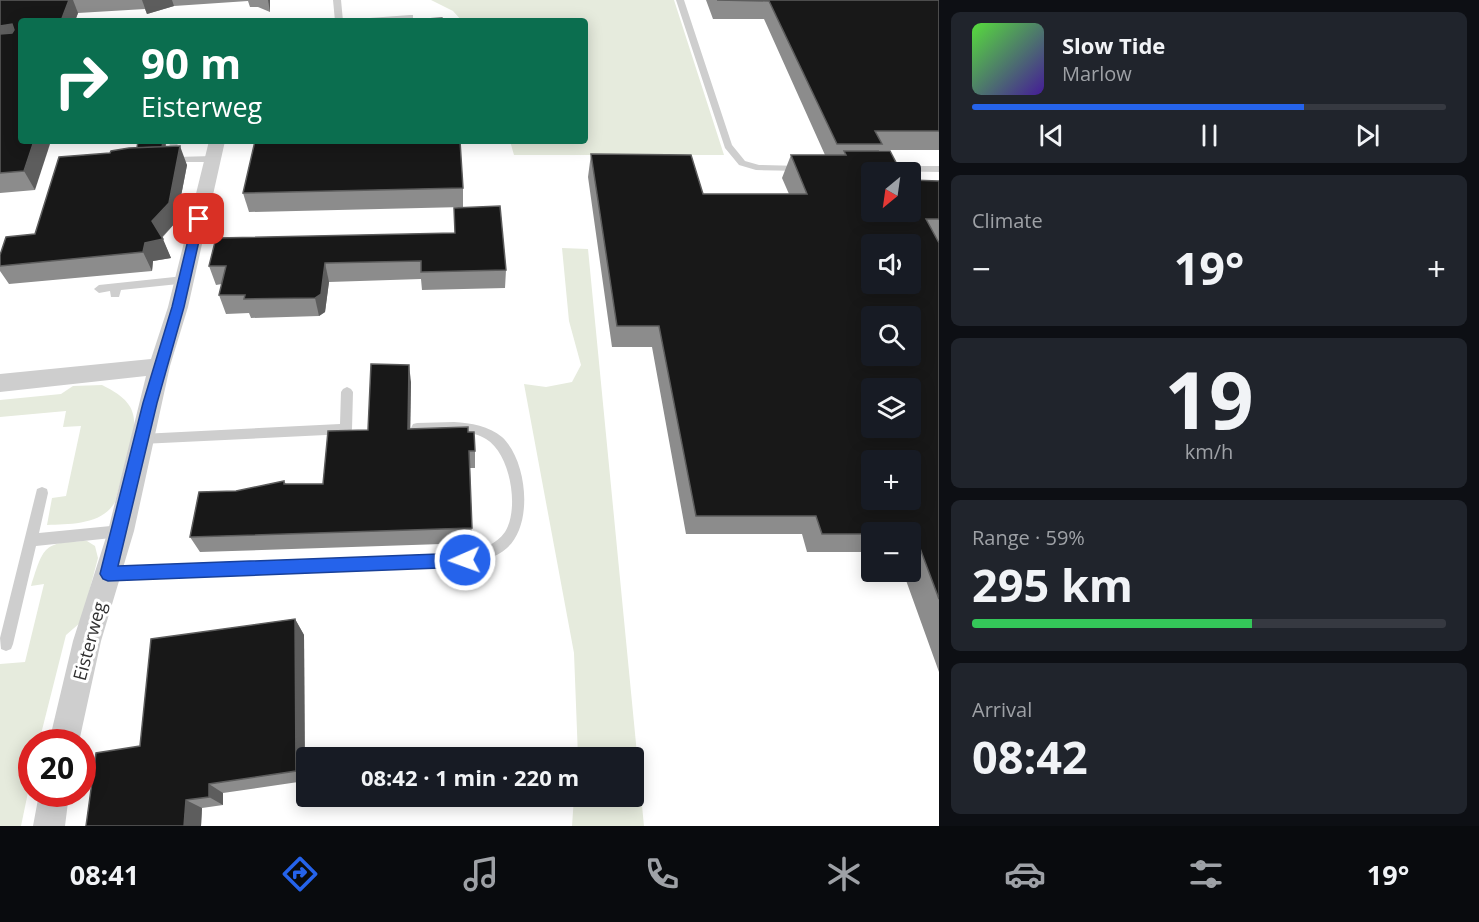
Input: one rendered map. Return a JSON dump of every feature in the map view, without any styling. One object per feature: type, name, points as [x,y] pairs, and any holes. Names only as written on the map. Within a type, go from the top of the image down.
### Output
[{"type":"street","name":"Eisterweg","points":[[67,729],[87,641],[120,531],[159,366],[184,280],[215,150]]},
{"type":"street","points":[[0,383],[159,366]]},
{"type":"street","points":[[49,826],[52,807]]},
{"type":"lane","points":[[337,0],[339,18]]},
{"type":"lane","points":[[680,0],[728,146],[742,163],[759,168],[807,169]]},
{"type":"lane","points":[[396,18],[410,17]]},
{"type":"lane","points":[[173,144],[166,160],[215,150]]},
{"type":"lane","points":[[921,169],[939,169]]},
{"type":"lane","points":[[99,289],[116,291],[184,280]]},
{"type":"lane","points":[[141,439],[346,429],[347,392]]},
{"type":"lane","points":[[108,574],[465,560],[493,552],[512,533],[518,510],[515,471],[507,450],[493,436],[476,428],[417,428]]},
{"type":"lane","points":[[6,644],[42,492]]},
{"type":"lane","points":[[31,540],[120,531]]},
{"type":"shaded area","points":[[431,0],[674,0],[724,155],[514,155],[511,144],[588,144],[588,18],[459,18],[453,11]]},
{"type":"shaded area","points":[[562,248],[588,249],[636,747],[578,747],[574,653],[524,384],[546,387],[572,382],[581,365],[569,321]]},
{"type":"shaded area","points":[[102,385],[114,391],[129,404],[134,420],[132,440],[115,502],[109,510],[94,519],[85,522],[47,525],[52,498],[66,496],[81,426],[63,427],[66,411],[0,417],[0,400],[61,394],[73,386]]},
{"type":"shaded area","points":[[87,541],[95,546],[98,558],[81,622],[66,635],[42,729],[18,729],[18,807],[25,807],[21,826],[0,826],[0,664],[25,662],[44,584],[31,586],[39,562],[47,549],[53,545]]},
{"type":"shaded area","points":[[573,807],[642,807],[644,826],[572,826]]},
{"type":"building","points":[[0,0],[69,0],[62,18],[18,18],[18,144],[33,144],[24,171],[0,173],[0,34],[12,33],[14,30],[12,24],[0,26]]},
{"type":"building","points":[[717,0],[939,0],[939,131],[875,131],[882,144],[837,144],[769,1]]},
{"type":"building","points":[[138,144],[162,144],[162,147],[137,148]]},
{"type":"building","points":[[254,144],[460,144],[463,188],[243,193]]},
{"type":"building","points":[[180,146],[169,203],[152,221],[163,239],[145,243],[143,252],[0,266],[0,255],[6,237],[35,234],[59,157],[110,153],[129,148]]},
{"type":"building","points":[[844,151],[890,151],[896,162],[861,162],[861,222],[921,222],[921,180],[939,181],[939,219],[926,219],[939,243],[939,599],[921,551],[921,522],[861,522],[861,534],[822,534],[816,516],[696,516],[659,326],[617,326],[591,154],[691,155],[703,194],[807,194],[791,155],[846,155]]},
{"type":"building","points":[[500,206],[506,270],[421,272],[421,261],[325,263],[321,294],[315,298],[244,299],[245,295],[219,295],[226,266],[209,266],[216,238],[455,233],[454,208]]},
{"type":"building","points":[[371,364],[409,365],[408,429],[468,427],[468,432],[474,432],[475,451],[469,451],[472,528],[190,537],[199,492],[236,491],[284,481],[284,484],[323,484],[328,431],[368,430]]},
{"type":"building","points":[[295,619],[296,771],[209,784],[209,797],[186,800],[184,826],[86,826],[89,807],[96,807],[96,753],[140,746],[151,639]]},
{"type":"route","points":[[199,219],[178,307],[159,366],[108,574],[465,560]]}]
